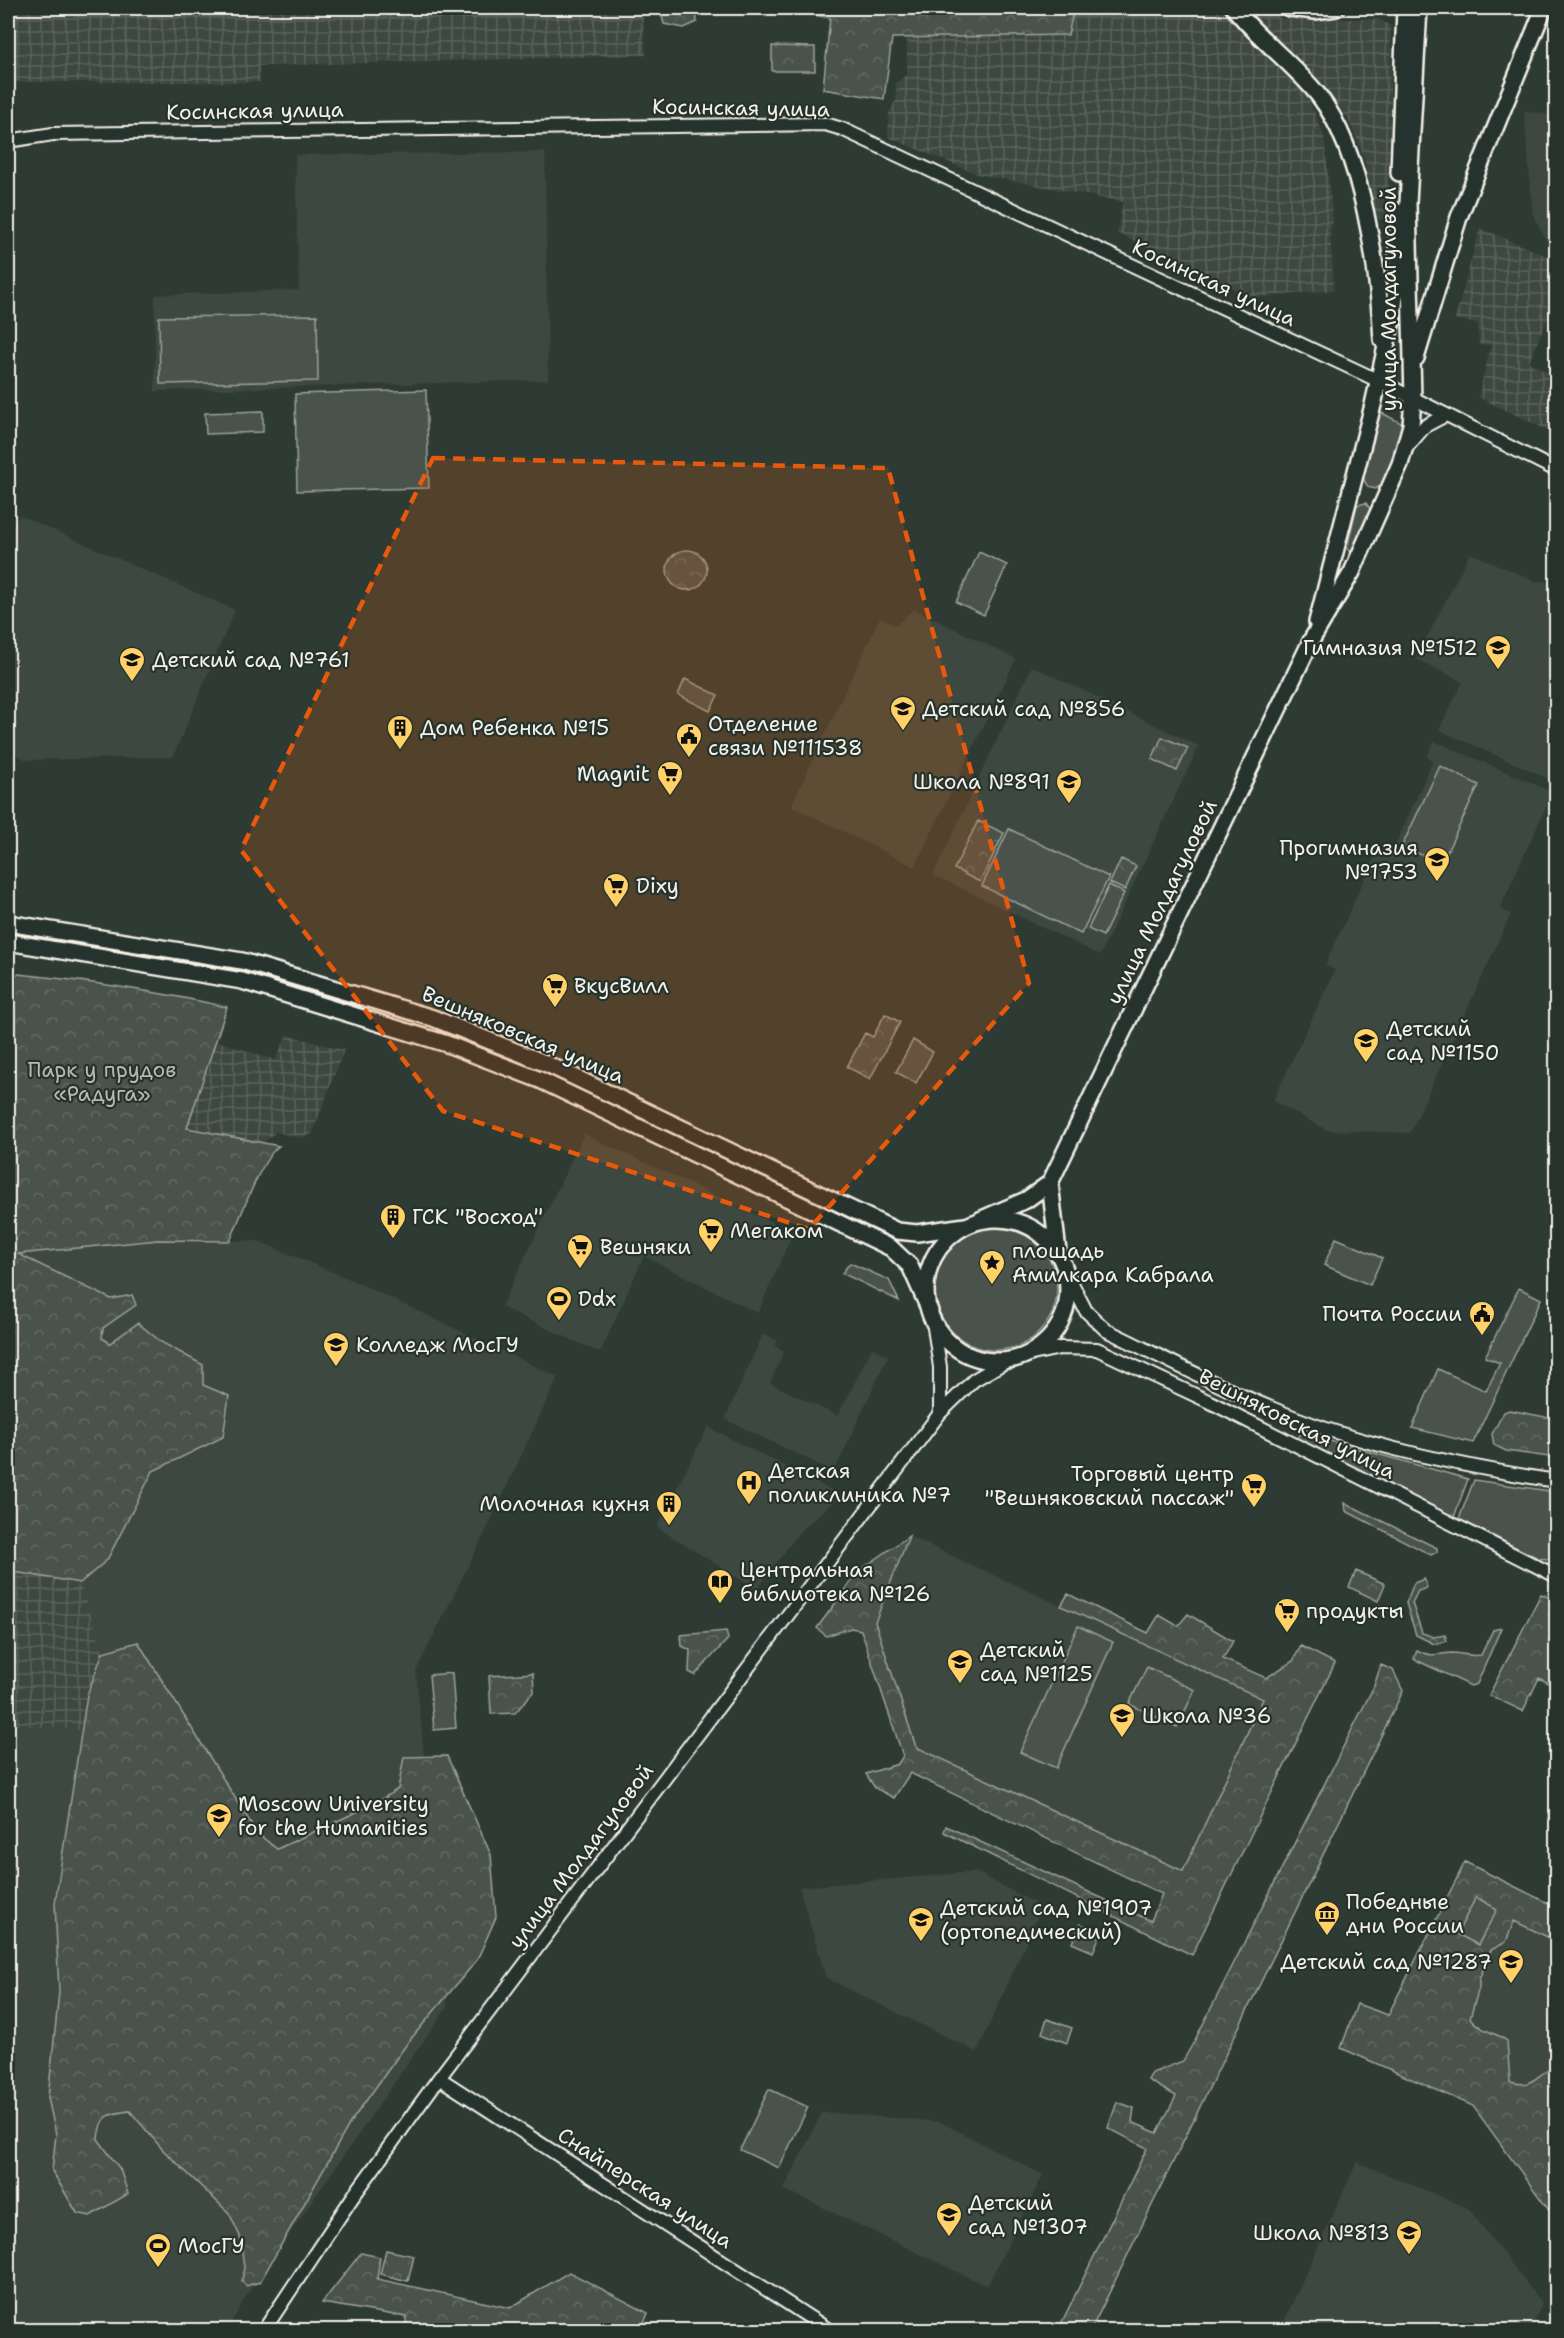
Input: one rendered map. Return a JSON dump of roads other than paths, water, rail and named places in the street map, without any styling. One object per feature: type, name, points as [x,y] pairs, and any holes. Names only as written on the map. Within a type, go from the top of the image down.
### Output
[{"type":"main road","points":[[1234,8],[1246,23],[1317,93],[1345,140],[1357,176],[1374,265],[1383,361]]},
{"type":"main road","points":[[1289,8],[1316,11],[1336,8]]},
{"type":"main road","name":"улица Молдагуловой","points":[[1312,639],[1379,381],[1397,279],[1405,8]]},
{"type":"main road","name":"улица Молдагуловой","points":[[972,1223],[1026,1200],[1050,1183],[1312,639],[1355,565],[1406,448],[1413,398],[1408,203],[1419,8]]},
{"type":"main road","points":[[1412,372],[1459,217],[1544,8]]},
{"type":"main road","name":"Вешняковская улица","points":[[8,923],[242,961],[433,1018],[511,1048],[592,1085],[897,1231],[917,1233],[972,1223]]},
{"type":"main road","name":"Вешняковская улица","points":[[8,942],[242,981],[426,1037],[503,1065],[584,1101],[891,1248],[909,1266],[931,1316]]},
{"type":"main road","points":[[1050,1183],[1059,1255],[1065,1270],[1068,1291],[1064,1314],[1055,1330],[1042,1344],[1017,1357],[985,1360],[969,1355],[953,1345],[931,1316],[928,1273],[935,1254],[944,1241],[972,1223],[1003,1218],[1022,1223],[1039,1232],[1059,1255]]},
{"type":"street","name":"Косинская улица","points":[[8,141],[33,135],[65,133],[825,124],[850,133],[1379,381],[1557,470]]},
{"type":"street","points":[[1406,448],[1425,426],[1446,415]]},
{"type":"street","points":[[1335,556],[1343,567],[1355,565]]},
{"type":"street","points":[[503,1065],[510,1066],[515,1061],[515,1054],[511,1048]]},
{"type":"street","points":[[584,1101],[579,1096],[580,1089],[585,1084],[592,1085]]},
{"type":"street","name":"Вешняковская улица","points":[[1065,1270],[1086,1311],[1106,1330],[1285,1414],[1326,1429],[1438,1461],[1557,1481]]},
{"type":"street","points":[[931,1316],[940,1367],[940,1413]]},
{"type":"street","name":"Вешняковская улица","points":[[1017,1357],[1060,1348],[1096,1349],[1550,1570],[1557,1576]]},
{"type":"street","name":"улица Молдагуловой","points":[[264,2331],[352,2198],[439,2078],[940,1413],[974,1380],[1017,1357]]},
{"type":"street","name":"Снайперская улица","points":[[439,2078],[829,2331]]},
{"type":"place","name":"Гимназия №1512","points":[[1498,671]]},
{"type":"place","name":"Детский сад №761","points":[[132,683]]},
{"type":"place","name":"Детский сад №856","points":[[903,732]]},
{"type":"place","name":"Дом Ребенка №15","points":[[400,751]]},
{"type":"place","name":"Отделение связи №111538","points":[[689,759]]},
{"type":"place","name":"Magnit","points":[[670,797]]},
{"type":"place","name":"Школа №891","points":[[1069,805]]},
{"type":"place","name":"Прогимназия №1753","points":[[1437,883]]},
{"type":"place","name":"Dixy","points":[[616,909]]},
{"type":"place","name":"ВкусВилл","points":[[555,1009]]},
{"type":"place","name":"Детский сад №1150","points":[[1366,1064]]},
{"type":"place","name":"ГСК \"Восход\"","points":[[393,1240]]},
{"type":"place","name":"Мегаком","points":[[711,1254]]},
{"type":"place","name":"Вешняки","points":[[580,1270]]},
{"type":"place","name":"площадь Амилкара Кабрала","points":[[992,1286]]},
{"type":"place","name":"Ddx","points":[[559,1322]]},
{"type":"place","name":"Почта России","points":[[1482,1337]]},
{"type":"place","name":"Колледж МосГУ","points":[[336,1368]]},
{"type":"place","name":"Детская поликлиника №7","points":[[749,1506]]},
{"type":"place","name":"Торговый центр \"Вешняковский пассаж\"","points":[[1254,1509]]},
{"type":"place","name":"Молочная кухня","points":[[669,1527]]},
{"type":"place","name":"Центральная библиотека №126","points":[[720,1605]]},
{"type":"place","name":"продукты","points":[[1287,1634]]},
{"type":"place","name":"Детский сад №1125","points":[[960,1685]]},
{"type":"place","name":"Школа №36","points":[[1122,1739]]},
{"type":"place","name":"Moscow University for the Humanities","points":[[219,1839]]},
{"type":"place","name":"Победные дни России","points":[[1327,1937]]},
{"type":"place","name":"Детский сад №1907 (ортопедический)","points":[[921,1943]]},
{"type":"place","name":"Детский сад №1287","points":[[1511,1985]]},
{"type":"place","name":"Детский сад №1307","points":[[949,2238]]},
{"type":"place","name":"Школа №813","points":[[1409,2256]]},
{"type":"place","name":"МосГУ","points":[[158,2269]]},
{"type":"park label","name":"Парк у прудов «Радуга»","points":[[102,1082]]}]
